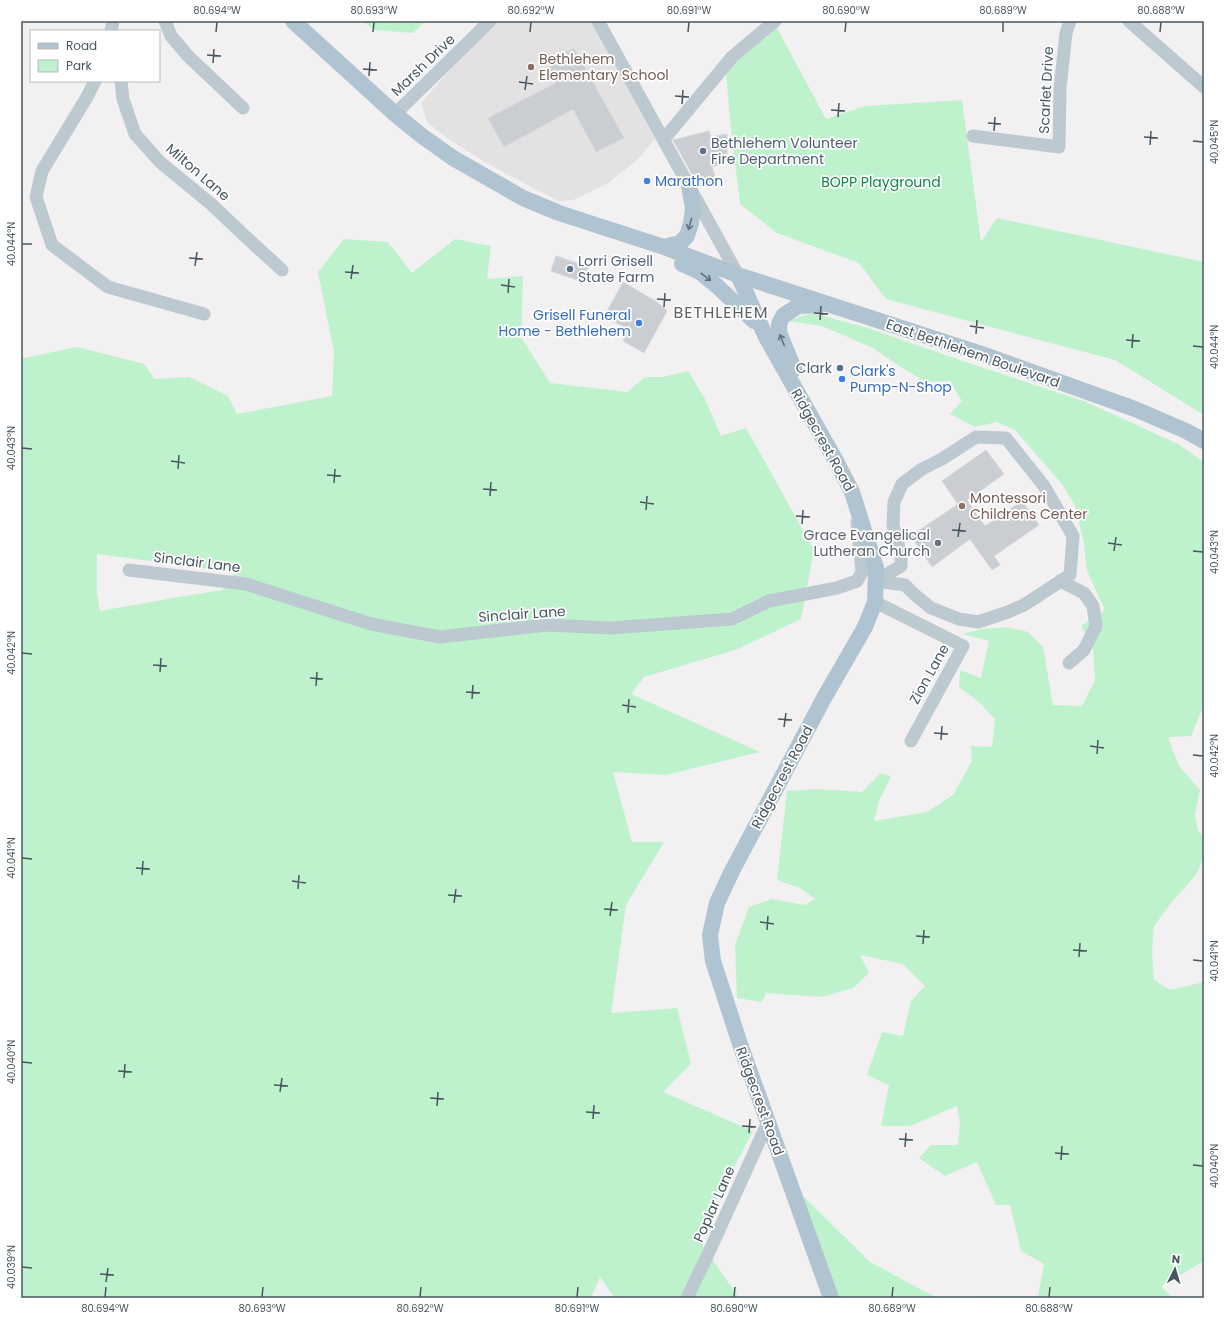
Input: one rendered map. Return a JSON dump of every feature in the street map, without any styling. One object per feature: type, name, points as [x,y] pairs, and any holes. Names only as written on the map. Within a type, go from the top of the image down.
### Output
[{"type":"main road","points":[[293,21],[395,114],[422,136],[453,158],[523,198],[595,226],[634,246],[671,259],[700,272],[761,327]]},
{"type":"main road","points":[[664,248],[680,243],[687,236],[694,208],[689,186]]},
{"type":"main road","name":"East Bethlehem Boulevard","points":[[595,226],[664,248],[738,275],[985,355],[1135,408],[1186,431],[1204,441]]},
{"type":"main road","name":"Ridgecrest Road","points":[[738,275],[761,327],[836,461],[854,498],[876,568],[875,602],[864,627],[824,698],[732,870],[717,903],[710,934],[713,961],[717,975],[830,1298]]},
{"type":"main road","points":[[810,415],[808,400],[779,332],[779,324],[783,316],[798,306],[832,305]]},
{"type":"street","points":[[165,21],[171,36],[188,56],[243,108]]},
{"type":"street","name":"Marsh Drive","points":[[395,114],[490,21]]},
{"type":"street","points":[[598,21],[738,275]]},
{"type":"street","points":[[664,139],[732,58],[775,21]]},
{"type":"street","name":"Scarlet Drive","points":[[973,136],[1059,147],[1060,88],[1066,33],[1070,21]]},
{"type":"street","points":[[1129,21],[1204,87]]},
{"type":"street","points":[[94,82],[42,171],[36,197],[52,245],[108,287],[204,314]]},
{"type":"street","name":"Milton Lane","points":[[121,82],[123,99],[135,134],[160,162],[211,204],[282,270]]},
{"type":"street","points":[[976,437],[1006,438],[1044,486],[1073,536],[1070,575],[1024,605],[978,622],[959,620],[931,608],[914,595],[905,585],[875,581],[901,566],[901,555],[892,525],[894,502],[902,484],[922,469],[942,459],[976,437]]},
{"type":"street","name":"Sinclair Lane","points":[[129,570],[246,584],[371,624],[440,637],[547,625],[611,628],[732,619],[769,601],[837,588],[857,581],[862,572],[854,498]]},
{"type":"street","points":[[1060,581],[1084,593],[1093,606],[1096,626],[1084,650],[1069,663]]},
{"type":"street","name":"Zion Lane","points":[[875,602],[963,646],[911,741]]},
{"type":"street","name":"Poplar Lane","points":[[687,1298],[710,1252],[768,1122]]},
{"type":"shaded area","points":[[498,21],[593,21],[610,56],[655,139],[638,159],[607,184],[573,200],[558,201],[486,163],[447,138],[427,122],[421,103],[453,66]]},
{"type":"green space","points":[[362,21],[425,21],[413,33],[375,30]]},
{"type":"green space","name":"BOPP Playground","points":[[777,28],[826,119],[865,106],[962,100],[981,242],[997,218],[1204,262],[1204,415],[1115,360],[886,299],[859,263],[777,233],[740,204],[726,71]]},
{"type":"green space","points":[[344,239],[388,242],[412,273],[455,239],[491,246],[487,279],[523,276],[521,337],[550,383],[627,392],[645,377],[662,377],[688,371],[705,399],[721,436],[746,428],[814,550],[801,619],[738,649],[644,677],[631,694],[760,752],[666,775],[613,772],[632,842],[664,842],[626,905],[611,1013],[677,1008],[691,1064],[663,1092],[753,1131],[697,1237],[739,1298],[615,1298],[600,1277],[591,1298],[21,1298],[21,355],[24,358],[77,347],[144,364],[155,379],[189,377],[228,396],[237,414],[332,396],[334,352],[318,272]],"holes":[[[97,554],[235,572],[222,590],[100,611],[97,593]]]},
{"type":"green space","points":[[811,313],[865,327],[1086,402],[1178,444],[1204,462],[1204,705],[1191,736],[1168,737],[1179,766],[1200,790],[1195,814],[1198,830],[1204,838],[1204,856],[1196,875],[1170,904],[1154,926],[1152,951],[1154,980],[1170,990],[1204,982],[1204,1261],[1161,1286],[1173,1298],[937,1298],[1001,1296],[1038,1297],[1044,1264],[1021,1251],[1010,1205],[996,1205],[977,1162],[945,1176],[919,1158],[931,1145],[958,1145],[960,1122],[957,1106],[910,1126],[881,1126],[889,1085],[867,1075],[882,1032],[903,1036],[911,1001],[925,986],[903,964],[860,955],[869,973],[853,988],[822,997],[766,993],[762,1002],[737,998],[735,945],[749,907],[772,899],[804,905],[815,899],[800,888],[777,880],[787,791],[818,789],[862,792],[881,773],[891,777],[879,801],[874,821],[927,812],[953,795],[972,761],[971,746],[992,747],[995,719],[980,703],[959,687],[960,670],[981,678],[989,641],[962,634],[983,629],[1006,627],[1028,632],[1043,647],[1053,705],[1082,706],[1095,680],[1093,649],[1081,626],[1105,610],[1087,571],[1084,544],[1075,505],[1061,483],[1015,430],[997,422],[975,427],[950,414],[962,401],[950,381],[926,382],[873,348],[822,326],[788,321]]},
{"type":"green space","points":[[803,1196],[870,1262],[937,1298],[837,1298]]},
{"type":"building","name":"Bethlehem Elementary School","points":[[574,48],[624,138],[596,152],[573,109],[504,147],[488,118],[556,83],[548,68],[568,58],[565,53]]},
{"type":"building","name":"Bethlehem Volunteer Fire Department","points":[[709,131],[711,137],[727,134],[727,162],[712,167],[716,180],[699,187],[673,140]]},
{"type":"building","name":"Lorri Grisell State Farm","points":[[556,256],[588,267],[583,282],[551,271]]},
{"type":"building","name":"Grisell Funeral Home - Bethlehem","points":[[623,282],[657,302],[667,311],[644,353],[623,341],[629,329],[604,317]]},
{"type":"building","name":"Grace Evangelical Lutheran Church","points":[[986,450],[1004,474],[967,500],[985,526],[1022,501],[1039,525],[994,556],[1000,565],[992,570],[970,539],[932,567],[911,536],[958,504],[942,481]]},
{"type":"place","name":"Bethlehem Elementary School","points":[[531,67]]},
{"type":"place","name":"Bethlehem Volunteer Fire Department","points":[[703,151]]},
{"type":"place","name":"Marathon","points":[[647,181]]},
{"type":"place","name":"Lorri Grisell State Farm","points":[[570,269]]},
{"type":"place","name":"Grisell Funeral Home - Bethlehem","points":[[639,323]]},
{"type":"place","name":"Clark","points":[[840,368]]},
{"type":"place","name":"Clark's Pump-N-Shop","points":[[842,379]]},
{"type":"place","name":"Montessori Childrens Center","points":[[962,506]]},
{"type":"place","name":"Grace Evangelical Lutheran Church","points":[[938,543]]},
{"type":"district","name":"BETHLEHEM","points":[[721,312]]}]
